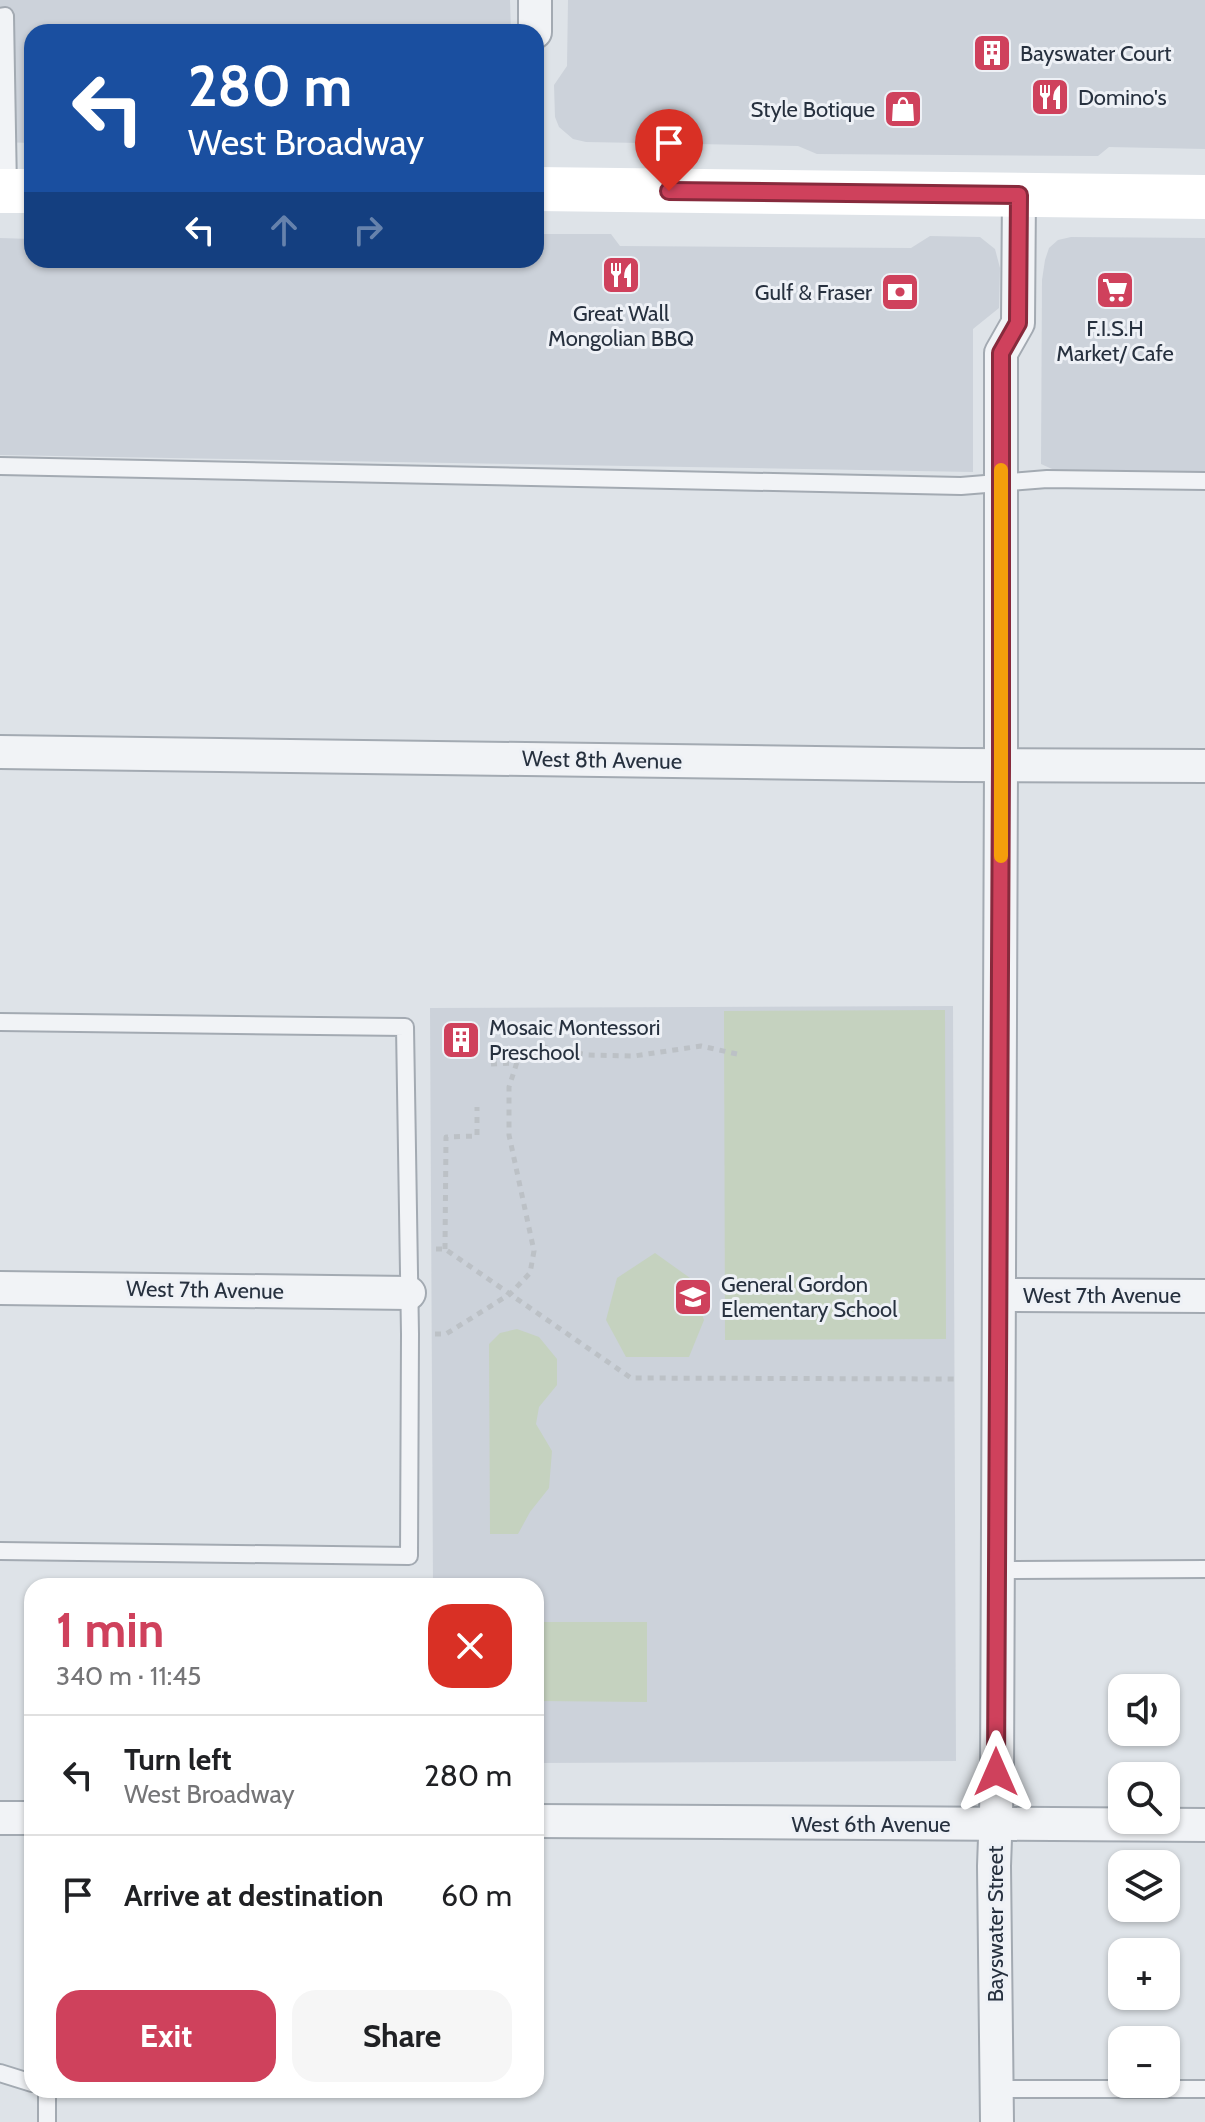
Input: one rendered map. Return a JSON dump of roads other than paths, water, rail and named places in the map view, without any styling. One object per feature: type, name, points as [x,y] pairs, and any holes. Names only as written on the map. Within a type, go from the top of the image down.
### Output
[{"type":"main road","points":[[544,189],[1205,197]]},
{"type":"street","points":[[535,0],[535,24]]},
{"type":"street","name":"Bayswater Street","points":[[997,2122],[994,1876],[1001,353],[1018,323],[1019,195]]},
{"type":"street","name":"West 8th Avenue","points":[[0,752],[1205,766]]},
{"type":"street","name":"West 7th Avenue","points":[[0,1288],[409,1293]]},
{"type":"street","name":"West 7th Avenue","points":[[999,1295],[1205,1296]]},
{"type":"street","points":[[0,1818],[24,1818]]},
{"type":"street","name":"West 6th Avenue","points":[[544,1821],[1205,1825]]},
{"type":"lane","points":[[0,17],[5,16],[3,93],[13,191]]},
{"type":"lane","points":[[0,466],[961,486],[1047,479],[1205,481]]},
{"type":"lane","points":[[0,1022],[405,1027],[410,1334],[409,1556],[0,1551]]},
{"type":"lane","points":[[997,1570],[1205,1569]]},
{"type":"lane","points":[[0,2073],[24,2080]]},
{"type":"lane","points":[[997,2089],[1205,2089]]},
{"type":"lane","points":[[47,2098],[47,2122]]},
{"type":"place","name":"Bayswater Court","points":[[992,53]]},
{"type":"place","name":"Domino's","points":[[1050,97]]},
{"type":"place","name":"Style Botique","points":[[903,109]]},
{"type":"place","name":"Great Wall Mongolian BBQ","points":[[621,275]]},
{"type":"place","name":"F.I.S.H Market/ Cafe","points":[[1115,290]]},
{"type":"place","name":"Gulf & Fraser","points":[[900,292]]},
{"type":"place","name":"Mosaic Montessori Preschool","points":[[461,1040]]},
{"type":"place","name":"General Gordon Elementary School","points":[[693,1297]]}]
